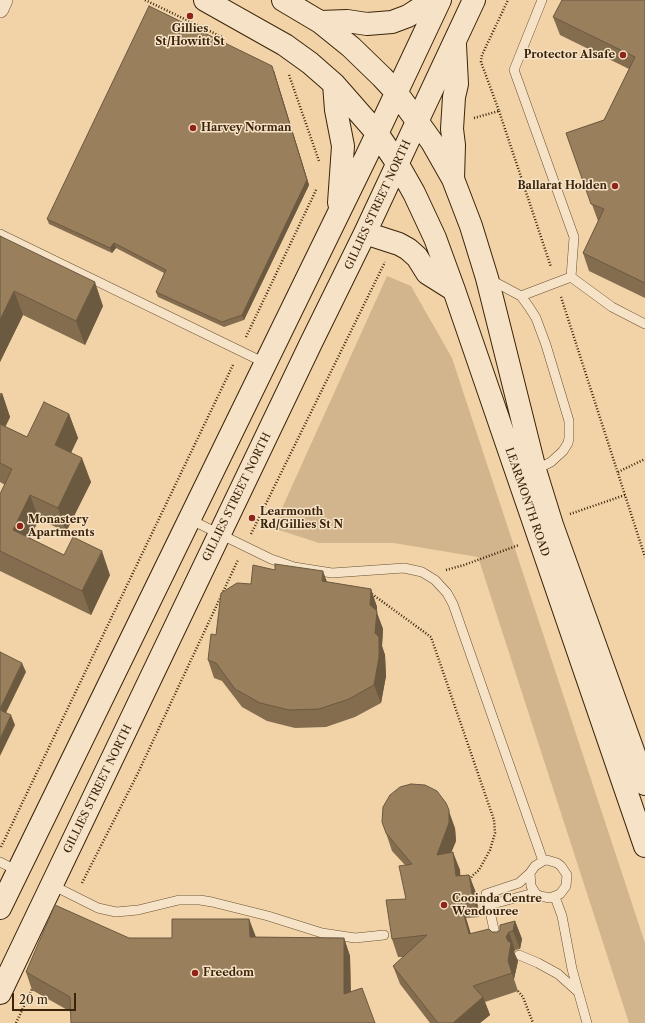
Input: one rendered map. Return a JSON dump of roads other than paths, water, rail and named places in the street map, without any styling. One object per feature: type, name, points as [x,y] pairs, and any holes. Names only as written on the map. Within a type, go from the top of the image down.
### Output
[{"type":"main road","name":"LEARMONTH ROAD","points":[[205,0],[285,45],[310,63],[334,84],[378,133],[414,193],[454,290],[633,759],[645,784]]},
{"type":"main road","name":"LEARMONTH ROAD","points":[[283,0],[320,22],[351,47],[382,77],[396,92],[432,142],[452,179],[471,226],[487,278],[535,470],[552,525],[633,759],[645,846]]},
{"type":"main road","points":[[320,22],[348,21],[367,24],[392,22],[408,16],[433,0]]},
{"type":"main road","points":[[0,908],[9,866],[189,519],[378,133],[440,0]]},
{"type":"main road","name":"GILLIES STREET NORTH","points":[[0,993],[219,534],[365,234],[474,0]]},
{"type":"main road","points":[[452,179],[454,145],[452,128],[454,97],[457,84],[454,42]]},
{"type":"main road","points":[[334,84],[336,110],[343,146],[338,214]]},
{"type":"main road","points":[[365,234],[399,244],[408,249],[417,257],[427,273],[454,290]]},
{"type":"street","points":[[0,9],[4,0]]},
{"type":"lane","points":[[542,0],[514,70],[574,237],[571,277]]},
{"type":"lane","points":[[0,234],[240,349],[266,363]]},
{"type":"lane","points":[[520,296],[571,277]]},
{"type":"lane","points":[[571,277],[612,307],[645,324]]},
{"type":"lane","points":[[487,278],[520,296],[536,318],[563,401],[570,429],[568,443],[560,456],[535,470]]},
{"type":"lane","points":[[189,519],[271,558],[294,567],[332,573],[404,568],[429,576],[442,587],[453,604],[543,861]]},
{"type":"lane","points":[[489,905],[530,894],[550,898],[555,897],[564,890],[567,880],[566,875],[561,866],[547,860],[535,866],[519,883],[486,894],[495,934],[501,945]]},
{"type":"lane","points":[[530,873],[529,878],[531,886],[536,894],[540,896]]},
{"type":"lane","points":[[52,884],[98,908],[116,912],[138,910],[180,900],[200,900],[261,914],[328,934],[355,938],[384,935]]},
{"type":"lane","points":[[555,897],[562,916],[578,992],[587,1023]]},
{"type":"lane","points":[[519,955],[554,972],[578,992]]},
{"type":"place","name":"Gillies St/Howitt St","points":[[190,16]]},
{"type":"place","name":"Protector Alsafe","points":[[623,55]]},
{"type":"place","name":"Harvey Norman","points":[[193,128]]},
{"type":"place","name":"Ballarat Holden","points":[[615,186]]},
{"type":"place","name":"Learmonth Rd/Gillies St N","points":[[252,518]]},
{"type":"place","name":"Monastery Apartments","points":[[20,526]]},
{"type":"place","name":"Cooinda Centre Wendouree","points":[[444,905]]},
{"type":"place","name":"Freedom","points":[[195,973]]}]
